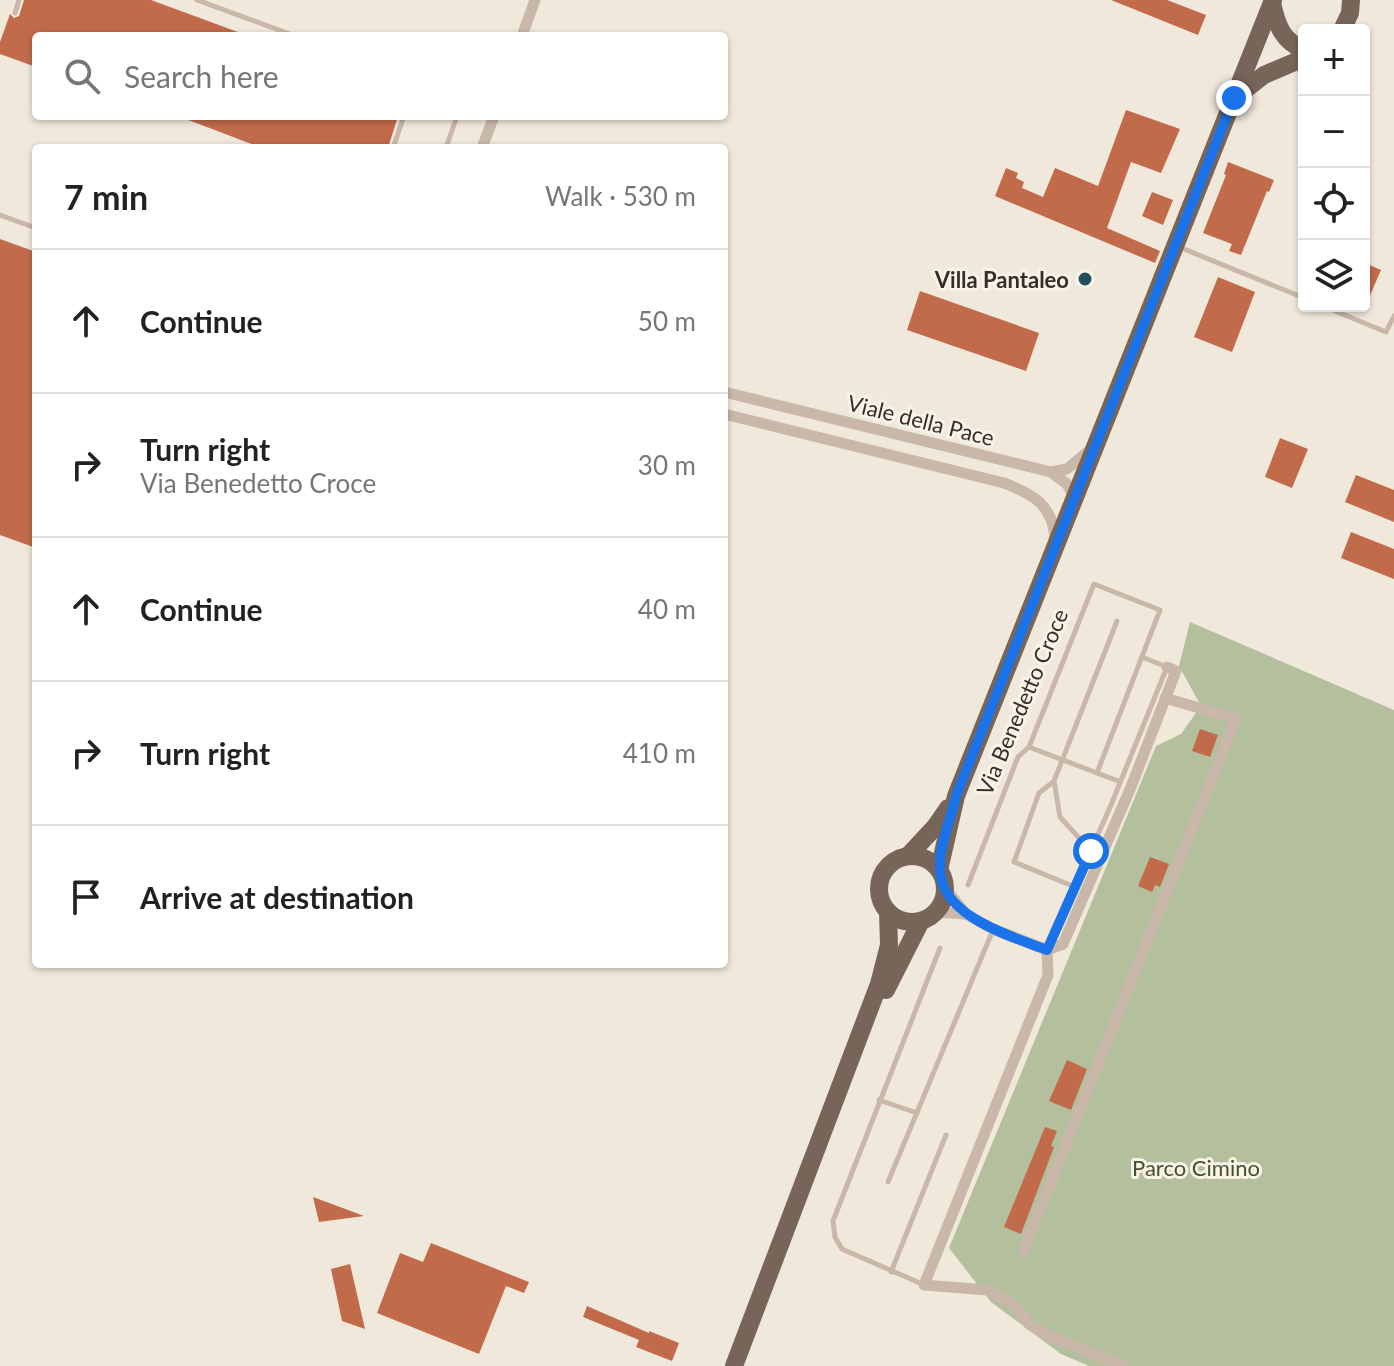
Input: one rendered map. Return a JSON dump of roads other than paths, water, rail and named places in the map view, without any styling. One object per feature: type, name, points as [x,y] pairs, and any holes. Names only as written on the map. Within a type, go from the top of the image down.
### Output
[{"type":"main road","points":[[1345,24],[1351,0]]},
{"type":"main road","points":[[1272,1],[1278,28],[1290,44],[1298,47]]},
{"type":"main road","points":[[734,1366],[879,984],[889,945],[888,912],[879,894],[883,873],[889,865],[908,856],[935,827],[956,796],[1177,247],[1272,1]]},
{"type":"main road","points":[[1234,98],[1264,75],[1298,61]]},
{"type":"main road","points":[[852,1061],[928,917],[941,905],[942,879],[956,796]]},
{"type":"main road","points":[[908,856],[926,859],[942,879]]},
{"type":"main road","points":[[888,912],[903,921],[928,917]]},
{"type":"street","points":[[523,32],[535,0]]},
{"type":"street","points":[[484,144],[492,120]]},
{"type":"street","name":"Viale della Pace","points":[[728,393],[1051,472]]},
{"type":"street","name":"Viale della Pace","points":[[728,415],[1004,483],[1024,491],[1040,500],[1049,510],[1056,548]]},
{"type":"street","points":[[1051,472],[1075,464],[1099,441]]},
{"type":"street","points":[[1051,472],[1067,484],[1075,499]]},
{"type":"street","points":[[942,879],[966,914],[993,929],[1047,950],[1063,944],[1176,671],[1167,667]]},
{"type":"street","points":[[1024,1250],[1236,719],[1165,698]]},
{"type":"street","points":[[928,917],[966,914]]},
{"type":"street","points":[[1047,950],[1048,975],[924,1285],[987,1290],[1016,1306],[1029,1324],[1045,1334],[1124,1366]]},
{"type":"lane","points":[[15,13],[19,0]]},
{"type":"lane","points":[[197,0],[284,32]]},
{"type":"lane","points":[[394,144],[403,120]]},
{"type":"lane","points":[[447,144],[456,120]]},
{"type":"lane","points":[[0,215],[32,227]]},
{"type":"lane","points":[[1177,247],[1298,296]]},
{"type":"lane","points":[[1338,312],[1386,332],[1394,316]]},
{"type":"lane","name":"Via Benedetto Croce","points":[[968,885],[1018,757],[1029,747],[1094,584],[1160,610],[1097,773]]},
{"type":"lane","points":[[1091,851],[1060,817],[1054,781],[1117,621]]},
{"type":"lane","points":[[1047,950],[1167,667],[1142,657]]},
{"type":"lane","points":[[1029,747],[1118,781]]},
{"type":"lane","points":[[1054,781],[1039,793],[1014,862],[1075,887]]},
{"type":"lane","points":[[888,1182],[993,929]]},
{"type":"lane","points":[[924,1285],[842,1249],[835,1237],[833,1221],[940,948]]},
{"type":"lane","points":[[879,1100],[917,1113]]},
{"type":"lane","points":[[891,1272],[946,1135]]},
{"type":"place","name":"Villa Pantaleo","points":[[1085,279]]},
{"type":"park label","name":"Parco Cimino","points":[[1196,1167]]}]
